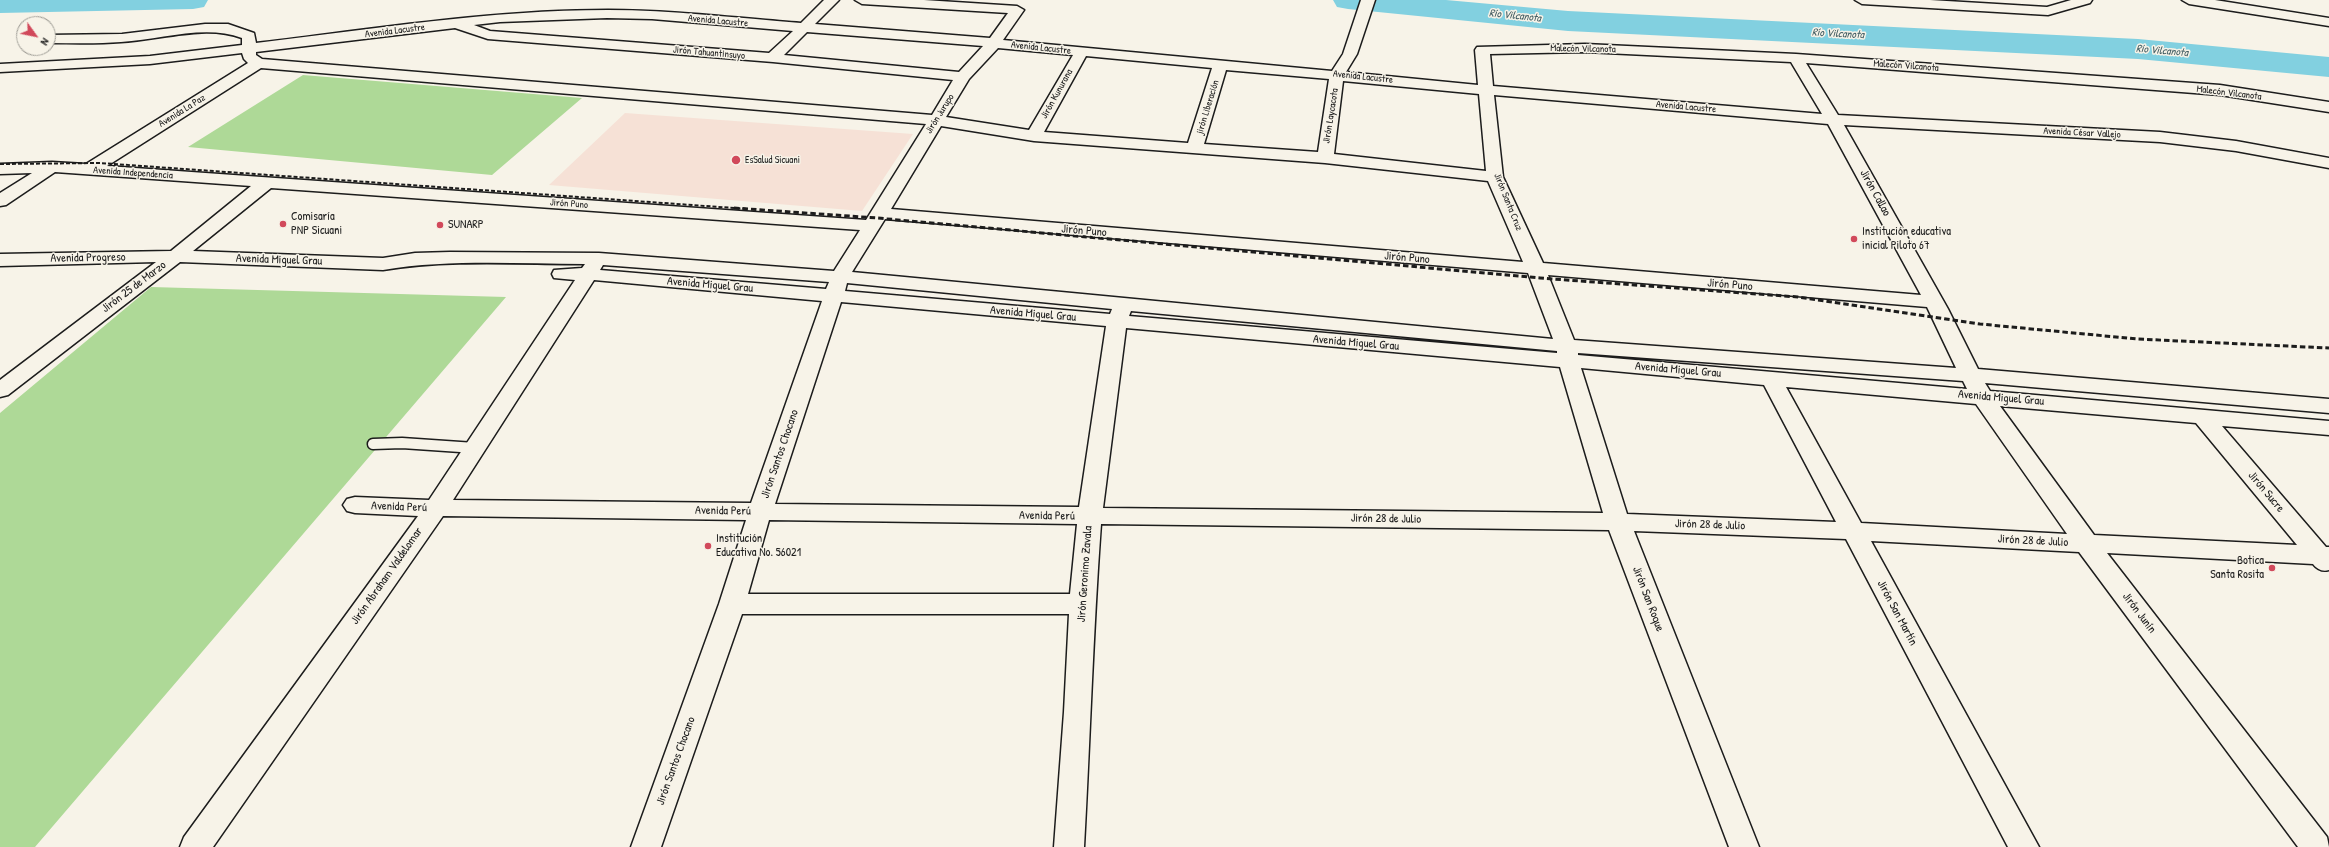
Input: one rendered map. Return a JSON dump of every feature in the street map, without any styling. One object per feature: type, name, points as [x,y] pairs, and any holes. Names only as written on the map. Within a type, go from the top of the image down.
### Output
[{"type":"street","points":[[774,58],[802,28],[832,0]]},
{"type":"street","name":"Jirón Jurupo","points":[[862,0],[1017,10],[994,43],[963,77],[876,220]]},
{"type":"street","name":"Jirón Laycacota","points":[[1325,158],[1338,74],[1350,54],[1368,0]]},
{"type":"street","points":[[1862,0],[1949,2],[2048,11],[2083,2]]},
{"type":"street","points":[[2061,0],[2083,2]]},
{"type":"street","points":[[2189,0],[2329,22]]},
{"type":"street","name":"Avenida Lacustre","points":[[0,68],[150,60],[500,18],[607,14],[652,15],[994,43],[1220,66],[1338,74],[1485,90],[1834,120]]},
{"type":"street","name":"Jirón Tahuantinsuyo","points":[[457,24],[488,36],[774,58],[963,77]]},
{"type":"street","points":[[56,39],[122,38],[205,28],[228,28],[249,36],[249,56],[258,63],[936,120],[1034,136],[1325,158],[1495,177]]},
{"type":"street","name":"Malecón Vilcanota","points":[[1482,50],[1585,48],[1796,58],[2220,90],[2329,107]]},
{"type":"street","name":"Jirón Santa Cruz","points":[[1482,50],[1495,177],[1536,269],[1568,354]]},
{"type":"street","name":"Jirón Kunurana","points":[[1034,136],[1081,53]]},
{"type":"street","name":"Jirón Callao","points":[[1796,58],[1834,120],[1934,302],[1969,375]]},
{"type":"street","name":"Avenida La Paz","points":[[89,170],[258,63]]},
{"type":"street","name":"jirón Liberación","points":[[1195,148],[1220,66]]},
{"type":"street","name":"Avenida César Vallejo","points":[[1834,120],[2160,137],[2236,146],[2329,163]]},
{"type":"street","points":[[0,201],[52,167]]},
{"type":"street","name":"Avenida Independencia","points":[[0,169],[52,167],[266,182]]},
{"type":"street","name":"Jirón Puno","points":[[266,182],[876,220],[1536,269],[1934,302]]},
{"type":"street","name":"Jirón 25 de Marzo","points":[[0,390],[176,256],[266,182]]},
{"type":"street","name":"Jirón Santos Chocano","points":[[646,847],[732,604],[760,512],[837,286],[876,220]]},
{"type":"street","name":"Avenida Progreso","points":[[0,260],[176,256]]},
{"type":"street","name":"Avenida Miguel Grau","points":[[176,256],[383,264],[407,270],[434,273],[593,267],[837,286],[1568,354],[1771,378],[2329,428]]},
{"type":"street","name":"Jirón Abraham Valdelomar","points":[[195,847],[436,508],[593,267]]},
{"type":"street","name":"Jirón Geronimo Zavala","points":[[1069,847],[1078,712],[1082,604],[1090,516],[1120,313]]},
{"type":"street","name":"Avenida Miguel Grau","points":[[1568,354],[1969,375],[2329,406]]},
{"type":"street","name":"Jirón San Roque","points":[[1568,354],[1618,522],[1744,847]]},
{"type":"street","name":"Jirón Junín","points":[[1969,375],[1982,396],[2087,544],[2316,847]]},
{"type":"street","name":"Jirón San Martín","points":[[1771,378],[2024,847]]},
{"type":"street","name":"Jirón Sucre","points":[[2204,416],[2326,559]]},
{"type":"street","name":"Avenida Perú","points":[[356,505],[436,508],[1090,516]]},
{"type":"street","name":"Jirón 28 de Julio","points":[[1090,516],[1618,522],[1853,531],[2326,559]]},
{"type":"street","points":[[732,604],[1082,604]]},
{"type":"lane","points":[[373,444],[402,443],[475,448]]},
{"type":"shaded area","name":"EsSalud Sicuani","points":[[625,113],[913,134],[862,211],[549,185]]},
{"type":"green space","points":[[303,75],[582,98],[492,175],[188,147]]},
{"type":"green space","points":[[151,287],[506,297],[35,847],[0,847],[0,413]]},
{"type":"waterway","name":"Río Vilcanota","points":[[0,4],[193,0]]},
{"type":"waterway","name":"Río Vilcanota","points":[[1348,0],[1568,21],[2138,49],[2329,67]]},
{"type":"railway","points":[[0,164],[100,163],[748,209]]},
{"type":"railway","points":[[734,208],[877,218],[1540,278],[1798,297],[1980,324],[2137,339],[2329,348]]},
{"type":"place","name":"EsSalud Sicuani","points":[[736,160]]},
{"type":"place","name":"Comisaría PNP Sicuani","points":[[283,224]]},
{"type":"place","name":"SUNARP","points":[[440,225]]},
{"type":"place","name":"Institución educativa inicial Piloto 67","points":[[1854,239]]},
{"type":"place","name":"Institución Educativa No. 56021","points":[[708,546]]},
{"type":"place","name":"Botica Santa Rosita","points":[[2272,568]]}]
